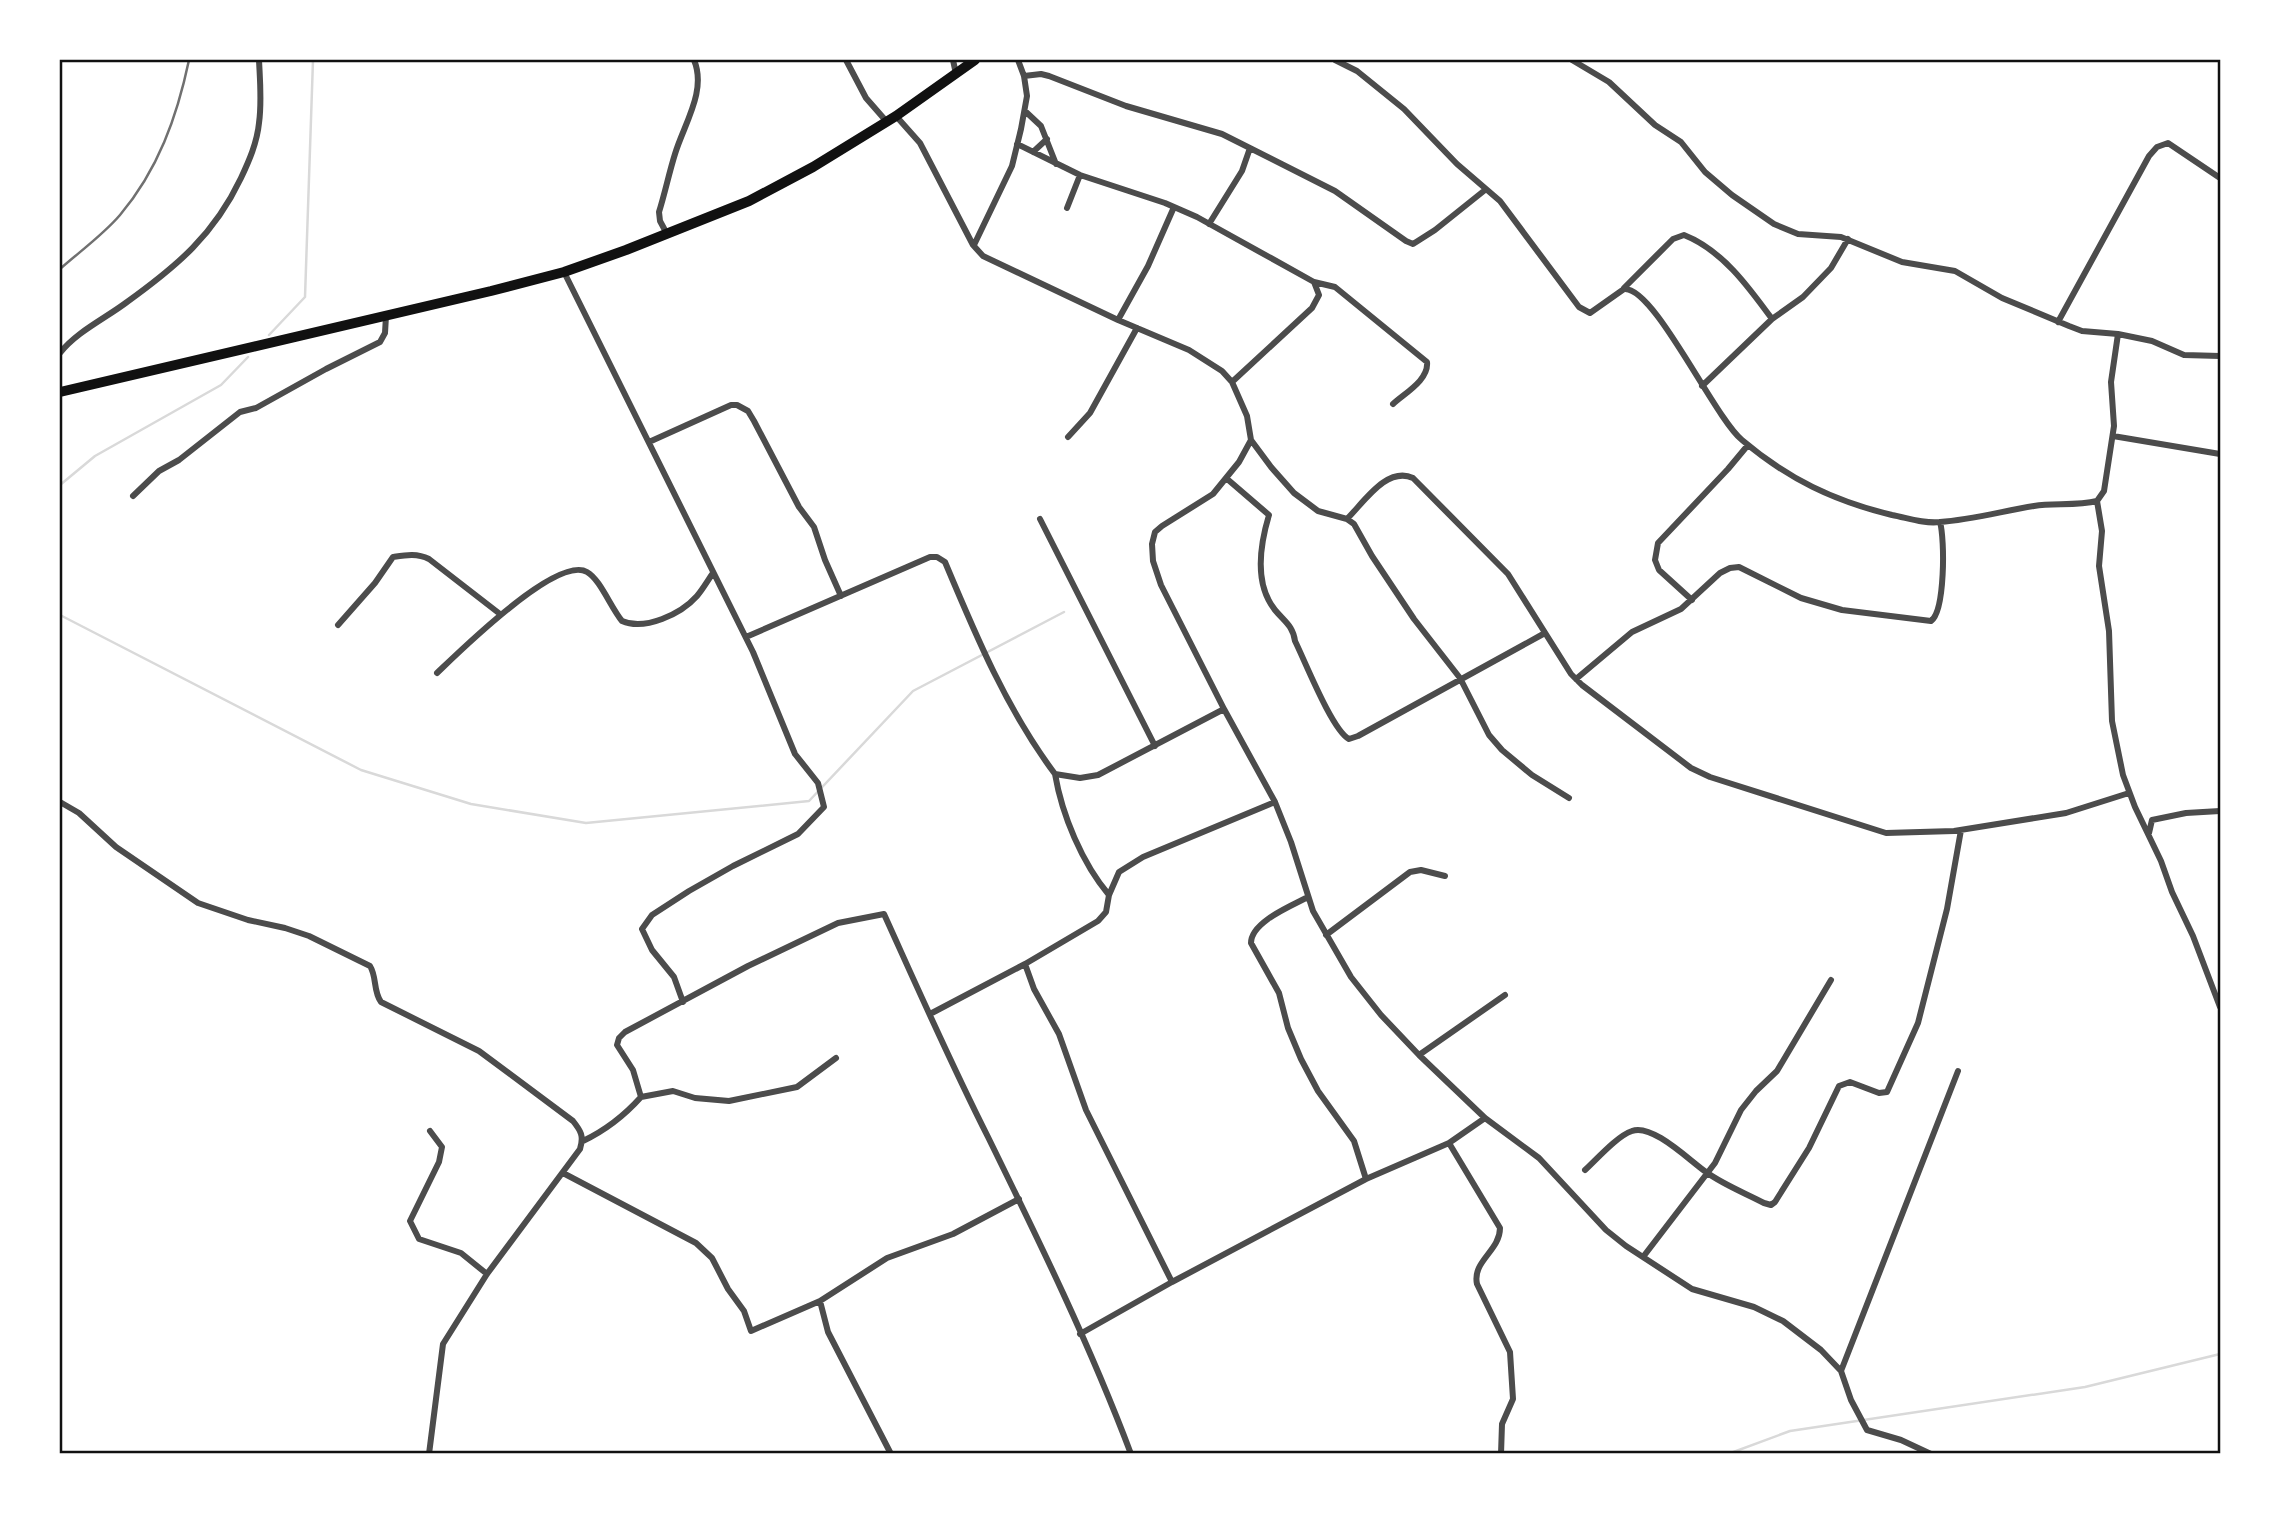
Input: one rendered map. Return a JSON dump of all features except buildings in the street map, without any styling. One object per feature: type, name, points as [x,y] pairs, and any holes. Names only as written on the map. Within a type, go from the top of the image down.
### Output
[{"type":"highway","points":[[60,393],[564,272],[749,201],[813,167],[892,119],[975,60]]},
{"type":"street","points":[[60,353],[70,342],[129,301],[186,255],[222,215],[253,153],[259,124],[259,60]]},
{"type":"street","points":[[667,234],[660,221],[659,212],[698,86],[698,69],[694,60]]},
{"type":"street","points":[[846,60],[866,98],[920,143],[974,245],[984,256],[1118,320],[1189,350],[1222,371],[1231,382],[1247,416],[1251,440],[1271,467],[1294,493],[1318,511],[1347,519],[1354,524],[1414,619],[1460,678],[1481,721],[1502,750],[1532,775],[1569,798]]},
{"type":"street","points":[[953,60],[957,74]]},
{"type":"street","points":[[974,245],[1012,166],[1017,145],[1027,96],[1018,60]]},
{"type":"street","points":[[1335,60],[1357,71],[1404,109],[1485,190],[1500,201],[1564,288],[1585,311],[1590,313],[1596,310],[1624,289],[1673,239],[1684,234],[1716,253],[1738,275],[1772,318]]},
{"type":"street","points":[[1572,60],[1609,82],[1655,125],[1681,142],[1705,172],[1732,195],[1774,224],[1798,234],[1848,239],[1902,262],[1955,271],[2002,298],[2081,331],[2118,334],[2152,341],[2184,355],[2221,356]]},
{"type":"street","points":[[1024,76],[1049,76],[1126,106],[1222,134],[1335,191],[1406,242],[1413,244],[1436,230],[1485,190]]},
{"type":"street","points":[[1025,111],[1041,126],[1056,164]]},
{"type":"street","points":[[1033,152],[1047,139]]},
{"type":"street","points":[[2058,322],[2102,237],[2149,156],[2157,147],[2168,143],[2221,178]]},
{"type":"street","points":[[1017,145],[1080,175],[1174,207],[1209,223],[1314,282],[1335,287],[1427,362],[1423,377],[1393,404]]},
{"type":"street","points":[[1209,223],[1242,171],[1250,148]]},
{"type":"street","points":[[1067,208],[1080,175]]},
{"type":"street","points":[[1118,320],[1148,266],[1174,207]]},
{"type":"street","points":[[1703,386],[1772,318],[1803,297],[1820,280],[1831,268],[1848,239]]},
{"type":"street","points":[[564,272],[746,637],[795,754],[818,783],[824,807],[798,834],[733,866],[652,915],[642,929],[652,950],[674,977],[683,1002]]},
{"type":"street","points":[[1231,382],[1312,307],[1320,295],[1314,282]]},
{"type":"street","points":[[1624,289],[1630,288],[1638,292],[1667,327],[1737,436],[1809,487],[1882,512],[1940,522],[2054,503],[2097,501]]},
{"type":"street","points":[[133,496],[159,471],[178,460],[240,412],[256,408],[380,342],[385,333],[386,316]]},
{"type":"street","points":[[1068,437],[1090,413],[1138,328]]},
{"type":"street","points":[[2118,334],[2111,382],[2113,436],[2104,491],[2097,501],[2102,531],[2099,566],[2109,631],[2112,721],[2129,793],[2149,833],[2221,1007]]},
{"type":"street","points":[[649,442],[731,405],[748,411],[783,472],[799,507],[814,527],[841,596]]},
{"type":"street","points":[[2113,436],[2221,454]]},
{"type":"street","points":[[1251,440],[1239,462],[1213,494],[1155,532],[1152,544],[1153,561],[1161,585],[1223,709],[1275,803],[1292,842],[1313,911],[1351,977],[1381,1015],[1419,1055],[1485,1118],[1539,1158],[1606,1230],[1692,1289],[1754,1307],[1783,1321],[1821,1350],[1841,1371],[1867,1430],[1900,1440],[1931,1454]]},
{"type":"street","points":[[1692,600],[1659,570],[1655,560],[1658,543],[1748,444]]},
{"type":"street","points":[[1347,519],[1392,476],[1405,475],[1413,478],[1508,574],[1576,679],[1683,762],[1710,777],[1886,833],[1961,830],[2066,813],[2129,793]]},
{"type":"street","points":[[1226,478],[1269,515],[1262,544],[1263,587],[1274,609],[1293,628],[1295,641],[1343,736],[1358,736],[1545,633]]},
{"type":"street","points":[[1040,519],[1154,746]]},
{"type":"street","points":[[1576,679],[1632,632],[1681,608],[1720,573],[1730,568],[1739,567],[1801,598],[1842,610],[1931,621],[1938,613],[1940,597],[1943,535],[1940,522]]},
{"type":"street","points":[[338,625],[375,583],[393,557],[409,555],[421,555],[429,559],[500,614]]},
{"type":"street","points":[[746,637],[930,558],[937,557],[945,562],[986,660],[1055,774],[1057,788],[1081,852],[1094,877],[1109,895]]},
{"type":"street","points":[[437,673],[500,614],[553,579],[572,570],[580,569],[590,574],[622,621],[636,624],[678,612],[697,597],[713,573]]},
{"type":"street","points":[[1055,774],[1080,778],[1098,775],[1223,709]]},
{"type":"street","points":[[60,802],[79,813],[116,846],[198,903],[309,936],[370,967],[377,997],[381,1002],[479,1051],[573,1121],[581,1132],[583,1140],[580,1149],[487,1274],[443,1344],[429,1454]]},
{"type":"street","points":[[930,1014],[1098,922],[1107,912],[1109,895],[1119,872],[1143,857],[1275,803]]},
{"type":"street","points":[[2149,833],[2152,820],[2186,813],[2221,811]]},
{"type":"street","points":[[1585,1170],[1625,1135],[1633,1130],[1641,1130],[1679,1149],[1706,1173],[1771,1205],[1809,1148],[1839,1086],[1850,1082],[1879,1093],[1887,1092],[1918,1023],[1947,909],[1961,830]]},
{"type":"street","points":[[1326,935],[1410,872],[1421,870],[1445,876]]},
{"type":"street","points":[[1308,897],[1257,928],[1251,937],[1251,943],[1279,993],[1288,1028],[1301,1059],[1318,1090],[1354,1141],[1366,1179]]},
{"type":"street","points":[[641,1097],[633,1070],[620,1051],[617,1041],[625,1032],[748,966],[838,923],[884,914],[1019,1199],[1131,1454]]},
{"type":"street","points":[[1025,964],[1034,989],[1059,1034],[1086,1110],[1172,1282]]},
{"type":"street","points":[[1643,1257],[1715,1163],[1741,1110],[1777,1071],[1831,980]]},
{"type":"street","points":[[1419,1055],[1505,995]]},
{"type":"street","points":[[583,1140],[600,1133],[641,1097],[673,1091],[695,1098],[729,1101],[797,1087],[836,1058]]},
{"type":"street","points":[[1841,1371],[1958,1071]]},
{"type":"street","points":[[1080,1334],[1366,1179],[1449,1143],[1485,1118]]},
{"type":"street","points":[[430,1131],[442,1147],[439,1162],[410,1221],[419,1239],[461,1253],[487,1274]]},
{"type":"street","points":[[1449,1143],[1500,1228],[1497,1245],[1478,1267],[1475,1275],[1510,1352],[1513,1399],[1502,1424],[1501,1454]]},
{"type":"street","points":[[563,1173],[696,1243],[712,1258],[728,1289],[744,1311],[751,1331],[820,1301],[887,1258],[953,1234],[1019,1199]]},
{"type":"street","points":[[820,1301],[828,1332],[891,1454]]},
{"type":"waterway","points":[[269,335],[305,297],[313,60]]},
{"type":"waterway","points":[[60,485],[95,456],[221,385],[248,357]]},
{"type":"waterway","points":[[60,615],[361,770],[471,804],[586,823],[809,801],[913,691],[1064,612]]},
{"type":"waterway","points":[[1728,1454],[1790,1431],[2085,1387],[2220,1354]]},
{"type":"railway","points":[[60,269],[113,222],[145,180],[172,122],[189,60]]}]
